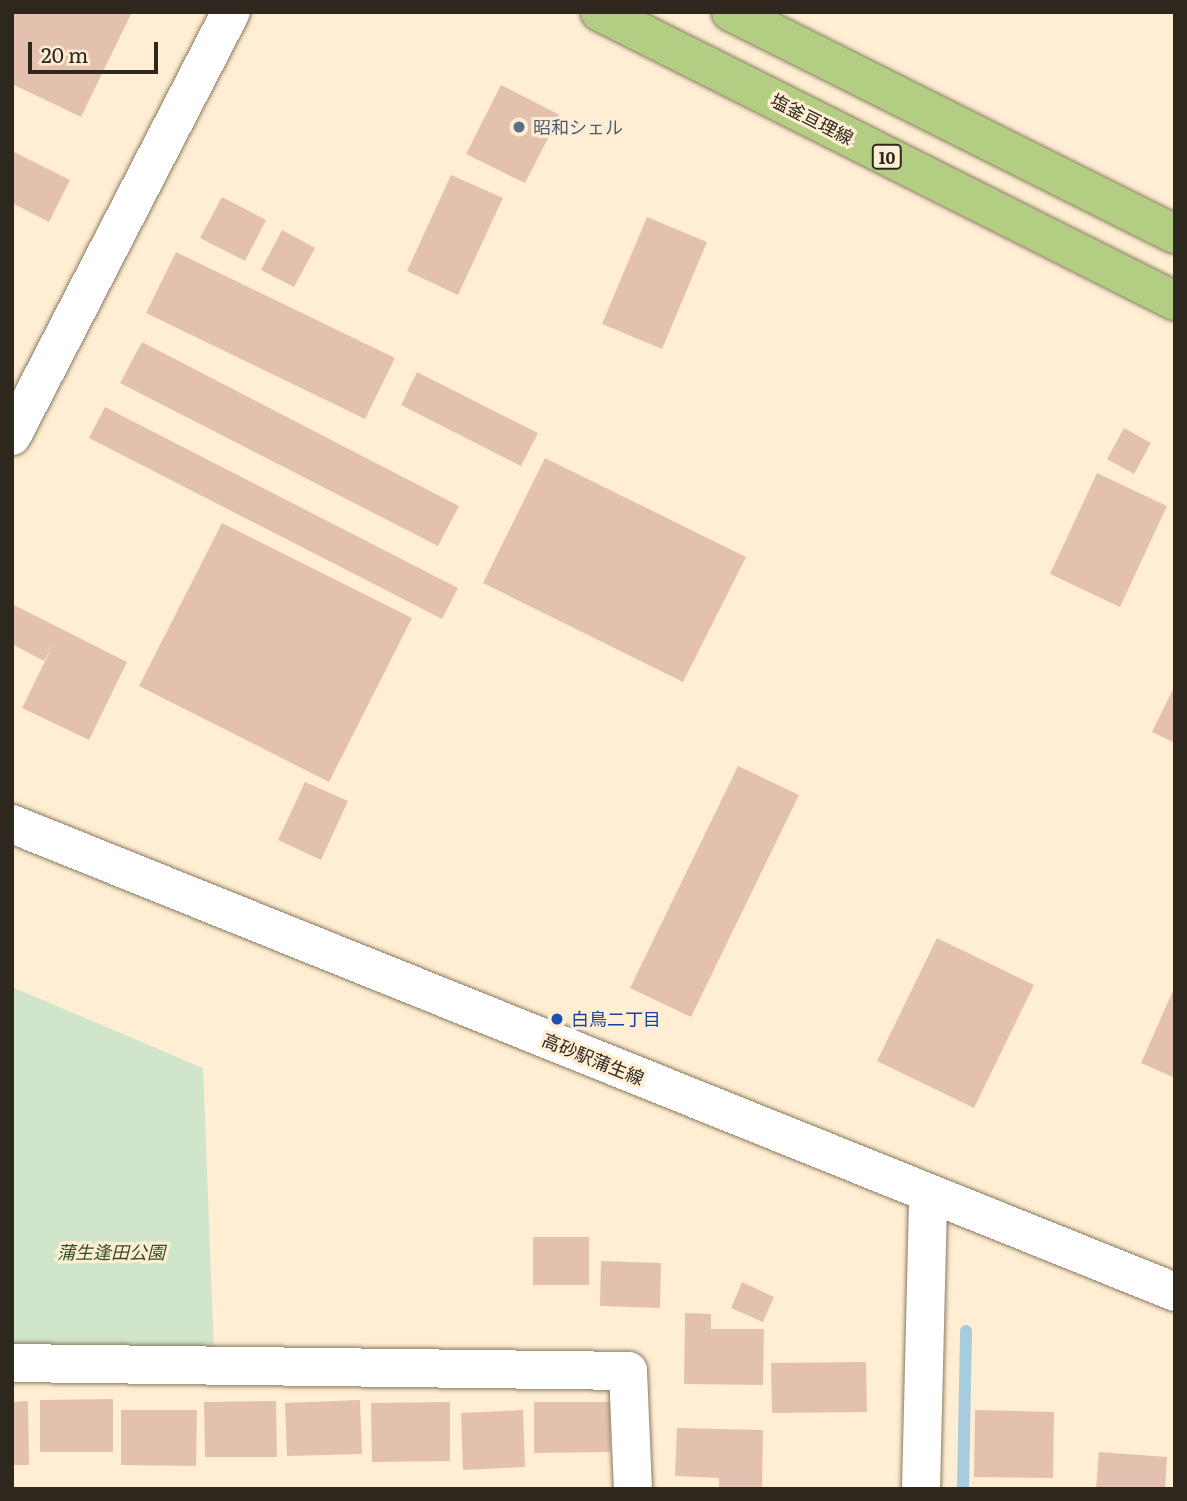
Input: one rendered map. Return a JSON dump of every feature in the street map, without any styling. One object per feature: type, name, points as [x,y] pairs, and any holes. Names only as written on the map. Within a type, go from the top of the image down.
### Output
[{"type":"main road","name":"塩釜亘理線","points":[[600,12],[1175,301]]},
{"type":"main road","points":[[731,12],[1175,233]]},
{"type":"street","points":[[12,436],[231,12]]},
{"type":"street","name":"高砂駅蒲生線","points":[[12,824],[1175,1292]]},
{"type":"street","points":[[920,1489],[928,1194]]},
{"type":"street","points":[[12,1363],[628,1371],[633,1489]]},
{"type":"green space","name":"蒲生逢田公園","points":[[12,987],[203,1068],[214,1354],[12,1350]]},
{"type":"building","points":[[12,12],[132,12],[81,117],[12,84]]},
{"type":"building","points":[[501,85],[560,115],[525,183],[466,154]]},
{"type":"building","points":[[12,151],[70,180],[49,222],[12,203]]},
{"type":"building","points":[[451,175],[503,198],[458,295],[407,271]]},
{"type":"building","points":[[222,197],[266,220],[245,261],[200,238]]},
{"type":"building","points":[[647,217],[707,242],[662,349],[602,324]]},
{"type":"building","points":[[282,230],[315,248],[294,287],[261,270]]},
{"type":"building","points":[[176,252],[395,358],[365,419],[146,313]]},
{"type":"building","points":[[142,342],[459,506],[438,546],[120,383]]},
{"type":"building","points":[[417,372],[538,433],[521,466],[401,405]]},
{"type":"building","points":[[105,407],[458,588],[442,619],[89,438]]},
{"type":"building","points":[[1124,428],[1151,443],[1134,474],[1107,459]]},
{"type":"building","points":[[545,458],[746,557],[683,682],[483,583]]},
{"type":"building","points":[[1097,473],[1167,506],[1120,607],[1050,574]]},
{"type":"building","points":[[222,523],[412,618],[329,782],[139,686]]},
{"type":"building","points":[[12,604],[127,662],[89,740],[22,708],[54,643],[44,661],[12,644]]},
{"type":"building","points":[[1175,685],[1175,743],[1152,732]]},
{"type":"building","points":[[738,766],[799,795],[691,1017],[630,988]]},
{"type":"building","points":[[305,782],[348,801],[321,860],[278,840]]},
{"type":"building","points":[[937,938],[1034,985],[974,1108],[877,1061]]},
{"type":"building","points":[[1175,986],[1175,1078],[1141,1063]]},
{"type":"building","points":[[533,1237],[589,1237],[589,1285],[533,1285]]},
{"type":"building","points":[[601,1261],[661,1263],[660,1308],[600,1306]]},
{"type":"building","points":[[742,1282],[774,1297],[763,1322],[731,1308]]},
{"type":"building","points":[[685,1313],[711,1314],[711,1329],[764,1329],[763,1385],[684,1384]]},
{"type":"building","points":[[866,1362],[867,1412],[772,1413],[771,1363]]},
{"type":"building","points":[[113,1399],[113,1452],[40,1452],[40,1400]]},
{"type":"building","points":[[360,1400],[362,1454],[287,1456],[285,1403]]},
{"type":"building","points":[[28,1401],[29,1465],[12,1465],[12,1402]]},
{"type":"building","points":[[276,1401],[277,1457],[205,1457],[204,1402]]},
{"type":"building","points":[[450,1402],[450,1461],[372,1462],[371,1403]]},
{"type":"building","points":[[534,1402],[610,1402],[610,1452],[534,1453]]},
{"type":"building","points":[[121,1410],[197,1410],[196,1466],[121,1465]]},
{"type":"building","points":[[523,1410],[525,1467],[463,1470],[461,1413]]},
{"type":"building","points":[[975,1410],[1054,1412],[1053,1478],[974,1477]]},
{"type":"building","points":[[677,1428],[763,1430],[762,1489],[719,1489],[719,1478],[675,1476]]},
{"type":"building","points":[[1099,1452],[1167,1457],[1165,1489],[1096,1489]]},
{"type":"waterway","points":[[963,1489],[966,1331]]},
{"type":"place","name":"昭和シェル","points":[[519,127]]},
{"type":"place","name":"白鳥二丁目","points":[[557,1019]]}]
